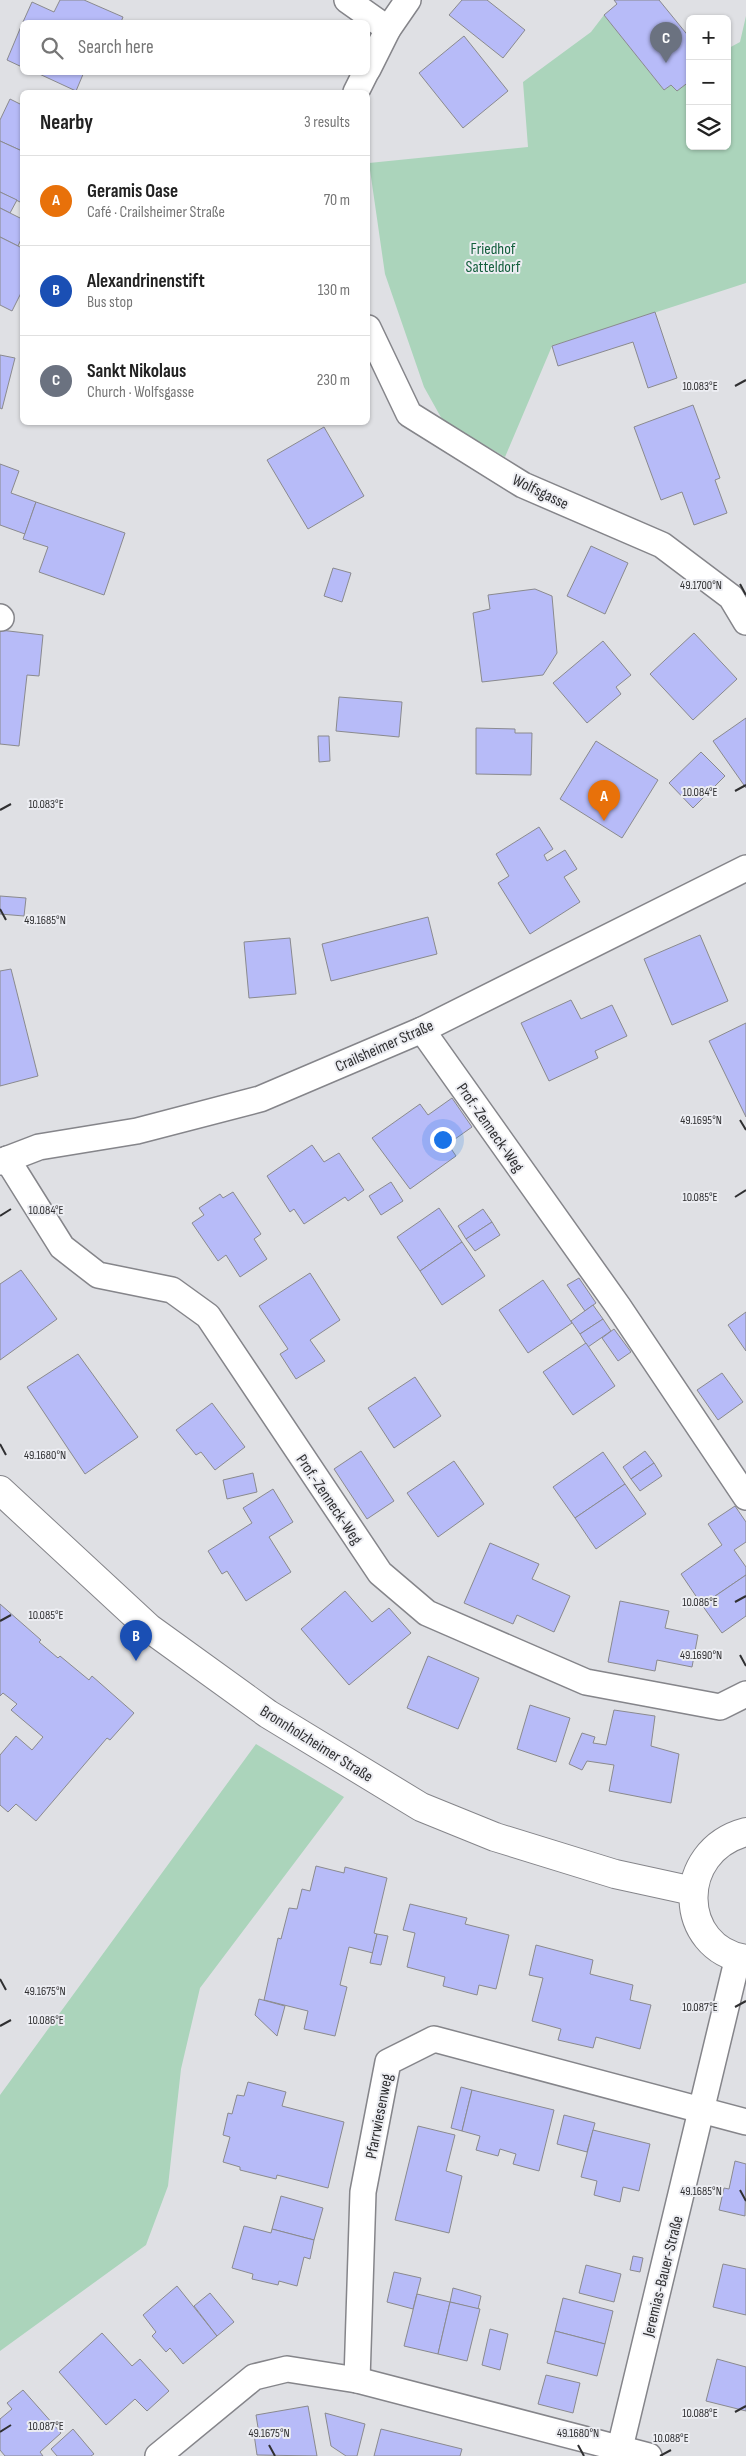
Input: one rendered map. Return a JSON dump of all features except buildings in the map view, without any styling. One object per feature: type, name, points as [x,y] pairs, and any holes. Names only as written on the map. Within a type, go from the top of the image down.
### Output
[{"type":"street","points":[[347,0],[388,29]]},
{"type":"street","points":[[370,65],[388,29],[408,0]]},
{"type":"street","points":[[357,90],[365,75]]},
{"type":"street","name":"Wolfsgasse","points":[[370,332],[409,414],[523,485],[662,545],[731,597],[746,622]]},
{"type":"street","name":"Crailsheimer Straße","points":[[4,1160],[39,1147],[137,1131],[260,1099],[422,1030],[746,868]]},
{"type":"street","name":"Prof.-Zenneck-Weg","points":[[422,1030],[618,1306],[746,1497]]},
{"type":"street","name":"Prof.-Zenneck-Weg","points":[[4,1160],[62,1247],[98,1276],[172,1290],[208,1316],[380,1573],[427,1613],[586,1682],[720,1707],[746,1694]]},
{"type":"street","name":"Bronnholzheimer Straße","points":[[0,1490],[149,1628],[268,1714],[421,1807],[496,1837],[615,1874],[692,1891]]},
{"type":"street","points":[[742,1958],[719,1948],[704,1932],[694,1913],[692,1891],[697,1870],[708,1852],[725,1839],[746,1832]]},
{"type":"street","name":"Jeremias-Bauer-Straße","points":[[618,2453],[742,1958]]},
{"type":"street","name":"Pfarrwiesenweg","points":[[357,2380],[363,2192],[388,2062],[434,2039],[703,2112]]},
{"type":"street","points":[[703,2112],[746,2122]]},
{"type":"street","points":[[158,2456],[254,2377],[287,2369],[357,2380],[618,2453],[649,2456]]},
{"type":"green space","name":"Friedhof Satteldorf","points":[[604,15],[664,90],[671,85],[686,82],[686,150],[731,150],[731,47],[740,42],[746,16],[746,283],[552,346],[505,457],[443,421],[424,387],[385,274],[370,163],[528,147],[523,82],[591,32]]},
{"type":"green space","points":[[256,1744],[344,1797],[200,1988],[181,2069],[168,2186],[146,2245],[0,2351],[0,2095]]},
{"type":"place","name":"Sankt Nikolaus","points":[[666,63]]},
{"type":"place","name":"Geramis Oase","points":[[604,821]]},
{"type":"place","name":"Alexandrinenstift","points":[[136,1661]]}]
